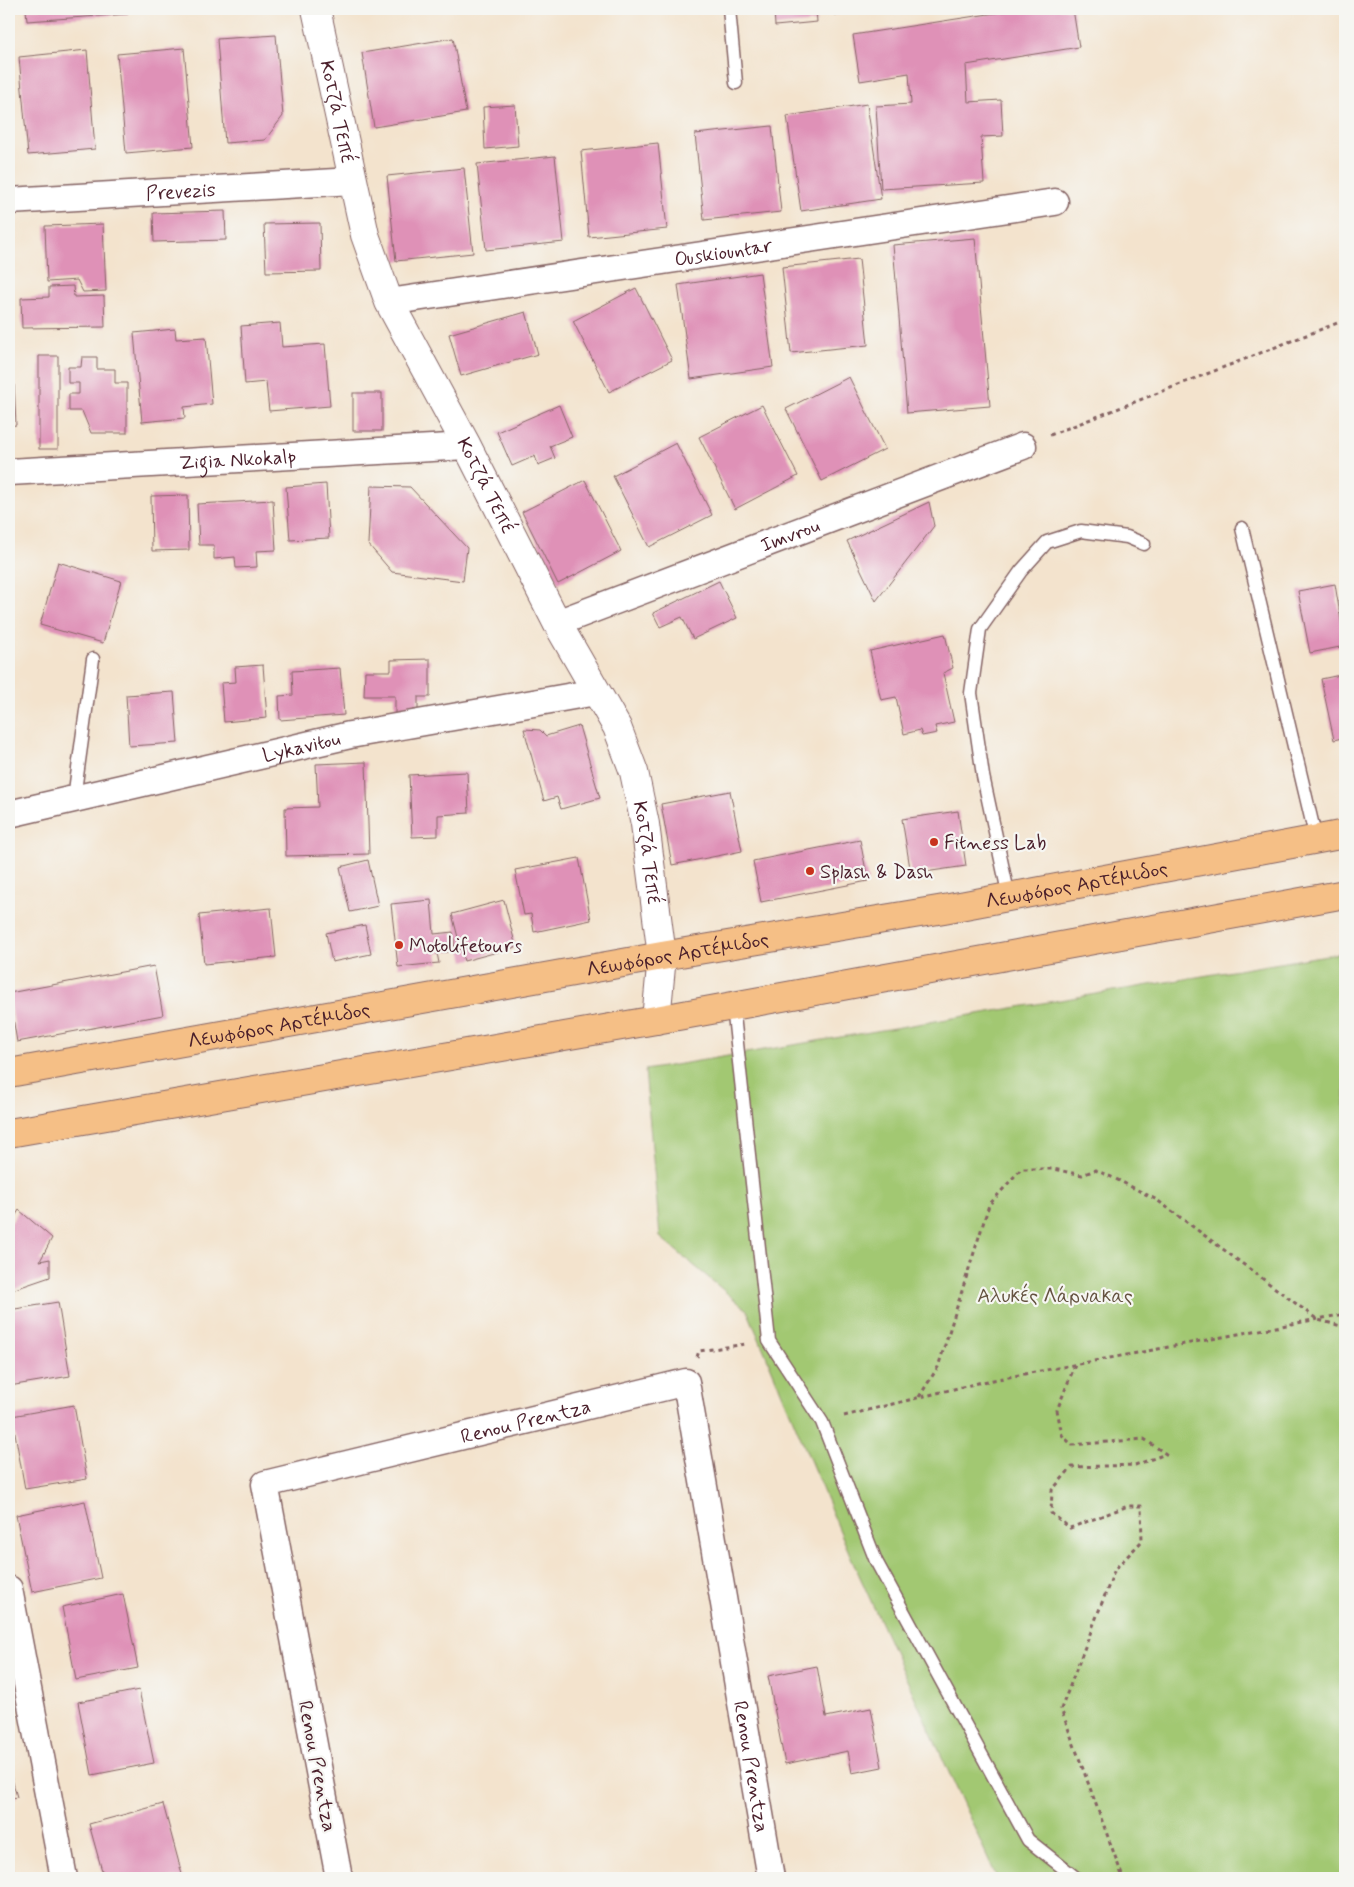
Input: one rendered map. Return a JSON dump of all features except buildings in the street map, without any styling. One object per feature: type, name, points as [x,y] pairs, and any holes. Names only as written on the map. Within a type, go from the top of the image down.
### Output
[{"type":"main road","name":"Λεωφόρος Αρτέμιδος","points":[[9,1073],[662,956],[1009,897],[1345,834]]},
{"type":"main road","points":[[9,1133],[656,1020],[1345,894]]},
{"type":"street","name":"Κοτζά Τεπέ","points":[[316,9],[365,235],[389,302],[467,446],[557,622],[617,727],[634,772],[645,824],[662,956],[656,1020]]},
{"type":"street","name":"Prevezis","points":[[10,196],[353,181]]},
{"type":"street","name":"Ouskiountar","points":[[389,302],[1056,202]]},
{"type":"street","name":"Zigia Nkokalp","points":[[9,472],[467,446]]},
{"type":"street","name":"Imvrou","points":[[557,622],[1024,446]]},
{"type":"street","name":"Lykavitou","points":[[9,814],[350,735],[596,692]]},
{"type":"street","name":"Renou Prentza","points":[[339,1878],[265,1484],[686,1382],[771,1878]]},
{"type":"street","points":[[9,1589],[64,1878]]},
{"type":"lane","points":[[729,9],[736,83]]},
{"type":"lane","points":[[1242,528],[1316,839]]},
{"type":"lane","points":[[1009,897],[983,776],[971,694],[980,629],[1021,571],[1047,542],[1081,531],[1127,537],[1144,544]]},
{"type":"lane","points":[[74,798],[93,659]]},
{"type":"lane","points":[[733,1006],[769,1341],[822,1422],[876,1561],[1028,1840],[1076,1878]]},
{"type":"path","points":[[1024,446],[1345,320]]},
{"type":"path","points":[[919,1398],[938,1367],[989,1205],[1021,1169],[1054,1169],[1082,1175],[1094,1170],[1116,1179],[1157,1200],[1318,1320],[1345,1327]]},
{"type":"path","points":[[822,1422],[982,1382],[1345,1314]]},
{"type":"path","points":[[686,1382],[699,1351],[769,1341]]},
{"type":"path","points":[[1075,1365],[1057,1410],[1062,1434],[1072,1445],[1144,1439],[1166,1454],[1135,1465],[1072,1467],[1052,1490],[1051,1513],[1070,1528],[1128,1506],[1141,1506],[1142,1541],[1115,1569],[1061,1709],[1123,1878]]},
{"type":"green space","name":"Αλυκές Λάρνακας","points":[[1345,952],[1345,1878],[997,1878],[850,1555],[747,1310],[660,1237],[645,1070]]},
{"type":"place","name":"Fitness Lab","points":[[934,842]]},
{"type":"place","name":"Splash & Dash","points":[[810,871]]},
{"type":"place","name":"Motolifetours","points":[[399,945]]}]
